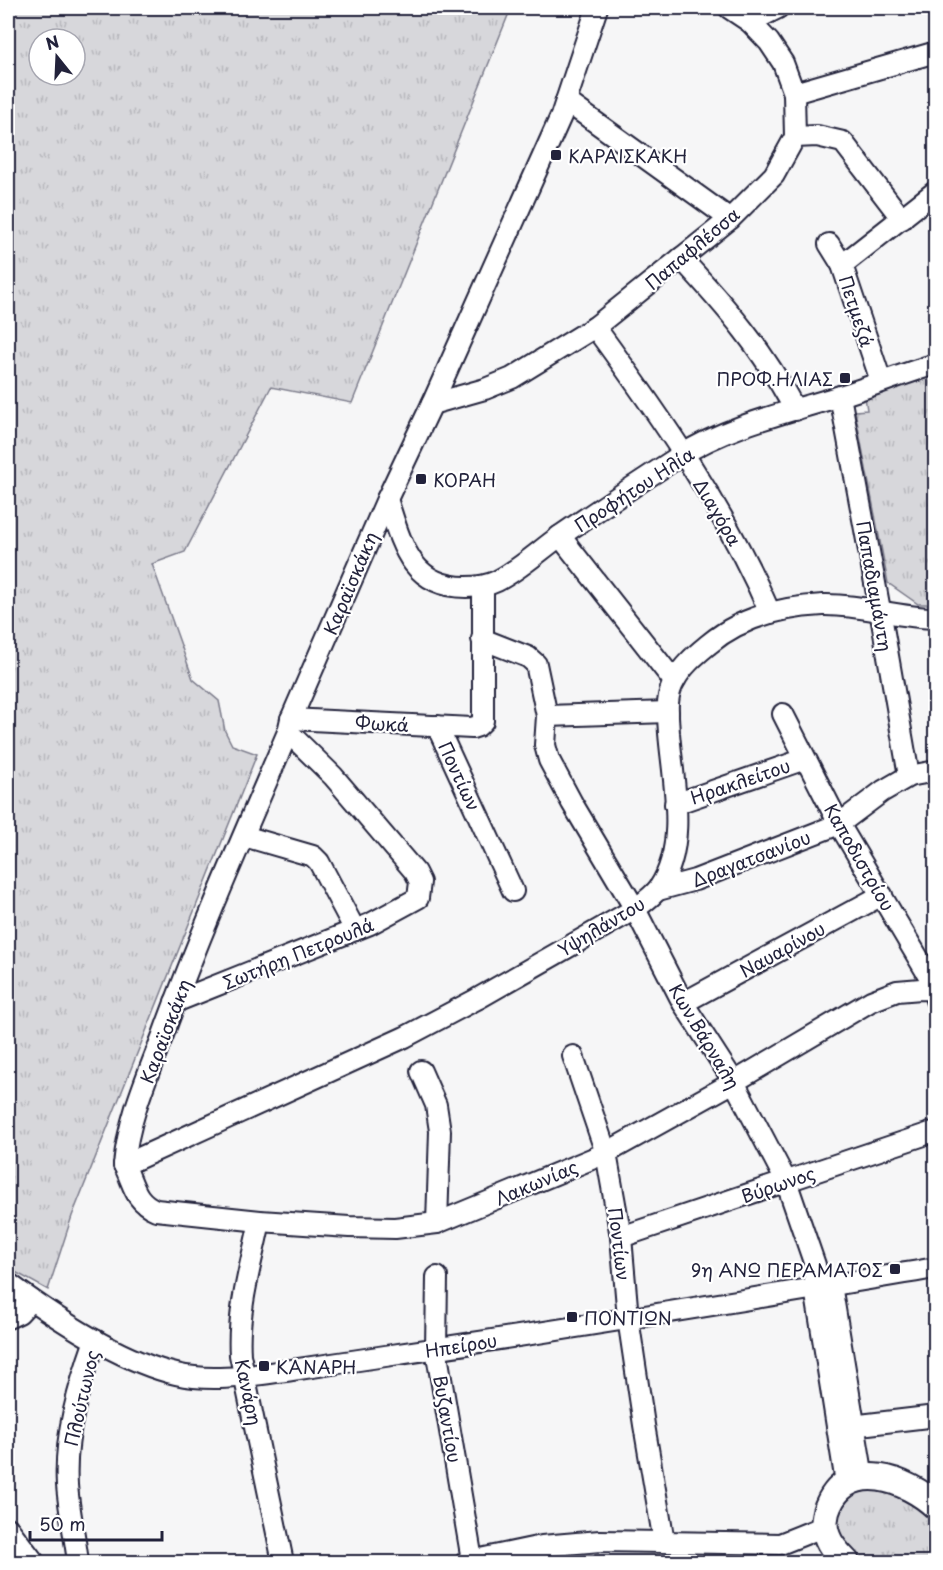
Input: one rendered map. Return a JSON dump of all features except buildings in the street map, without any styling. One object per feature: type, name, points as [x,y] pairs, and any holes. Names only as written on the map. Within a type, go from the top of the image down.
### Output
[{"type":"main road","points":[[846,1563],[829,1542],[825,1526],[831,1499],[855,1480],[887,1479],[903,1484],[925,1496],[936,1506]]},
{"type":"street","name":"Καραϊσκάκη","points":[[124,1165],[126,1141],[134,1114],[175,1002],[387,499],[432,404],[566,101],[597,8]]},
{"type":"street","points":[[729,8],[750,22],[769,42],[783,63],[794,93],[795,137],[824,137],[843,142],[902,219]]},
{"type":"street","points":[[750,22],[778,8]]},
{"type":"street","points":[[794,93],[936,52]]},
{"type":"street","points":[[566,101],[729,219]]},
{"type":"street","name":"Παπαφλέσσα","points":[[432,404],[485,389],[512,378],[596,327],[729,219],[774,175],[795,137]]},
{"type":"street","points":[[842,265],[936,191]]},
{"type":"street","name":"Πετμεζά","points":[[829,244],[842,265],[880,381]]},
{"type":"street","points":[[681,258],[735,317],[760,350],[795,410]]},
{"type":"street","name":"Διαγόρα","points":[[596,327],[641,389],[683,454],[751,570],[770,613]]},
{"type":"street","name":"Προφήτου Ηλία","points":[[387,499],[401,544],[411,562],[426,577],[464,588],[483,586],[499,580],[560,536],[683,454],[745,425],[936,364]]},
{"type":"street","name":"Παπαδιαμάντη","points":[[840,396],[909,777]]},
{"type":"street","points":[[560,536],[674,681],[686,666],[723,632],[752,617],[824,605],[936,618]]},
{"type":"street","points":[[482,639],[483,586]]},
{"type":"street","name":"Φωκά","points":[[290,726],[472,728],[483,721],[482,639]]},
{"type":"street","name":"Κων.Βάρναλη","points":[[482,639],[528,657],[536,663],[547,716],[545,745],[549,760],[635,909],[683,1003],[734,1082],[786,1181],[823,1286],[855,1480]]},
{"type":"street","name":"Υψηλάντου","points":[[124,1165],[405,1037],[477,999],[635,909],[658,890],[669,871],[676,848],[668,712],[674,681]]},
{"type":"street","points":[[547,716],[668,712]]},
{"type":"street","name":"Καποδιστρίου","points":[[783,714],[839,824],[933,983],[935,994]]},
{"type":"street","name":"Σωτήρη Πετρουλά","points":[[175,1002],[370,924],[418,898],[420,882],[415,872],[290,726]]},
{"type":"street","name":"Ποντίων","points":[[437,726],[513,891]]},
{"type":"street","name":"Ηρακλείτου","points":[[675,804],[805,759]]},
{"type":"street","name":"Δραγατσανίου","points":[[658,890],[696,880],[839,824],[883,791],[909,777],[936,771]]},
{"type":"street","points":[[244,836],[313,856],[319,862],[355,930]]},
{"type":"street","name":"Ναυαρίνου","points":[[683,1003],[882,895]]},
{"type":"street","name":"Λακωνίας","points":[[124,1165],[139,1200],[147,1207],[156,1210],[260,1221],[349,1227],[395,1228],[438,1223],[606,1153],[734,1082],[871,1001],[897,992],[921,989],[935,994]]},
{"type":"street","name":"Ποντίων","points":[[573,1056],[606,1153],[621,1237],[628,1318],[664,1542]]},
{"type":"street","points":[[421,1071],[436,1105],[441,1131],[438,1223]]},
{"type":"street","name":"Βύρωνος","points":[[621,1237],[936,1131]]},
{"type":"street","name":"Κανάρη","points":[[260,1221],[244,1299],[239,1336],[240,1355],[283,1563]]},
{"type":"street","name":"Ηπείρου","points":[[8,1283],[95,1340],[134,1359],[176,1374],[209,1378],[246,1377],[436,1349],[936,1268]]},
{"type":"street","name":"Βυζαντίου","points":[[437,1277],[436,1349],[469,1562]]},
{"type":"street","points":[[8,1318],[19,1313],[31,1300]]},
{"type":"street","name":"Πλούτωνος","points":[[78,1563],[67,1484],[68,1452],[81,1384],[95,1340]]},
{"type":"street","points":[[846,1427],[936,1416]]},
{"type":"street","points":[[469,1562],[542,1546],[600,1541],[780,1544],[825,1526]]},
{"type":"street","points":[[8,1528],[34,1563]]},
{"type":"green space","points":[[8,8],[511,8],[352,403],[271,387],[185,552],[152,564],[193,679],[219,701],[225,731],[232,745],[257,754],[72,1216],[48,1290],[8,1268]]},
{"type":"green space","points":[[935,374],[935,604],[918,604],[888,583],[855,411],[867,410],[865,397]]},
{"type":"green space","points":[[866,1485],[903,1497],[935,1521],[935,1562],[859,1562],[840,1536],[836,1525],[839,1503]]},
{"type":"place","name":"ΚΑΡΑΙΣΚΑΚΗ","points":[[556,155]]},
{"type":"place","name":"ΠΡΟΦ.ΗΛΙΑΣ","points":[[845,378]]},
{"type":"place","name":"ΚΟΡΑΗ","points":[[421,479]]},
{"type":"place","name":"9η ΑΝΩ ΠΕΡΑΜΑΤΟΣ","points":[[895,1269]]},
{"type":"place","name":"ΠΟΝΤΙΩΝ","points":[[572,1317]]},
{"type":"place","name":"ΚΑΝΑΡΗ","points":[[264,1366]]}]
